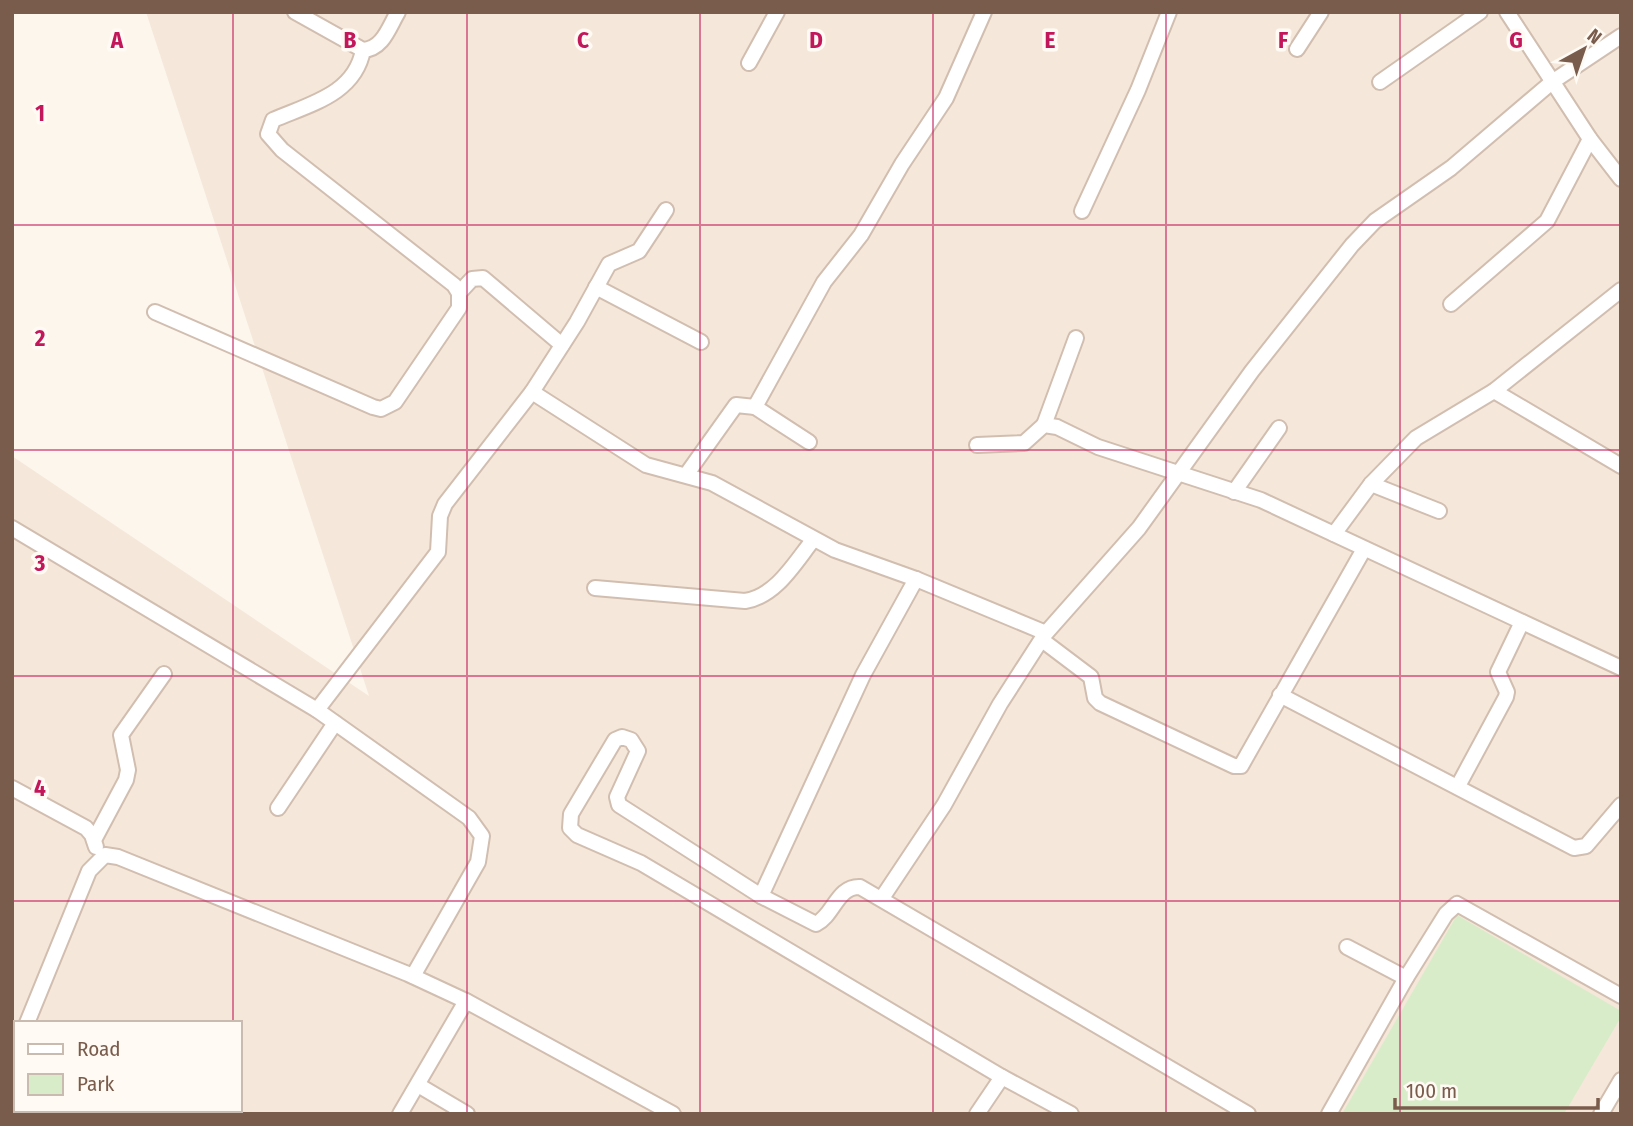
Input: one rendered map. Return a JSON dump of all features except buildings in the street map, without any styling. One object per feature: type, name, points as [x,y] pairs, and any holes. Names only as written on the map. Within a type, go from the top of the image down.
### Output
[{"type":"street","points":[[295,12],[363,50],[372,50],[381,41],[398,12]]},
{"type":"street","points":[[749,63],[777,12]]},
{"type":"street","points":[[755,407],[824,282],[861,235],[902,164],[946,97],[984,12]]},
{"type":"street","points":[[1082,211],[1138,90],[1169,12]]},
{"type":"street","points":[[1297,49],[1321,12]]},
{"type":"street","points":[[1380,82],[1480,12]]},
{"type":"street","points":[[1507,12],[1590,139],[1619,171]]},
{"type":"street","points":[[882,898],[944,804],[1000,704],[1044,637],[1139,528],[1177,471],[1252,371],[1360,237],[1376,221],[1451,168],[1552,82],[1621,36]]},
{"type":"street","points":[[155,312],[381,409],[395,402],[459,309],[459,293],[454,285],[282,150],[268,134],[273,120],[335,93],[346,84],[360,65],[363,50]]},
{"type":"street","points":[[1451,304],[1547,221],[1590,139]]},
{"type":"street","points":[[317,710],[438,552],[440,516],[445,504],[532,392],[609,264],[639,251],[666,210]]},
{"type":"street","points":[[459,293],[472,279],[484,278],[562,345]]},
{"type":"street","points":[[596,287],[701,342]]},
{"type":"street","points":[[1334,534],[1371,484],[1426,430],[1494,391],[1621,290]]},
{"type":"street","points":[[977,445],[1024,443],[1045,425],[1076,338]]},
{"type":"street","points":[[1494,391],[1621,466]]},
{"type":"street","points":[[532,392],[646,465],[686,475],[738,495],[813,540],[916,579],[1044,637],[1091,677],[1095,698],[1100,703],[1234,766],[1241,766],[1247,761],[1280,695],[1364,549]]},
{"type":"street","points":[[686,475],[729,411],[736,405],[755,407],[809,442]]},
{"type":"street","points":[[1045,425],[1056,427],[1098,447],[1234,492],[1334,534],[1621,668]]},
{"type":"street","points":[[1234,492],[1279,428]]},
{"type":"street","points":[[1371,484],[1439,510]]},
{"type":"street","points":[[12,528],[317,710],[469,818],[482,836],[478,862],[413,976]]},
{"type":"street","points":[[595,588],[745,601],[759,598],[784,577],[813,540]]},
{"type":"street","points":[[761,896],[863,675],[916,579]]},
{"type":"street","points":[[1458,786],[1506,697],[1507,692],[1498,672],[1522,622]]},
{"type":"street","points":[[94,840],[126,780],[128,770],[121,736],[164,674]]},
{"type":"street","points":[[1280,695],[1548,835],[1581,849],[1621,806]]},
{"type":"street","points":[[278,808],[334,723]]},
{"type":"street","points":[[1071,1114],[1002,1077],[641,863],[577,835],[570,828],[571,814],[615,740],[622,737],[631,740],[638,751],[617,797],[619,805],[761,896],[816,924],[852,887],[882,898],[1248,1114]]},
{"type":"street","points":[[12,788],[86,828],[94,840],[98,859]]},
{"type":"street","points":[[28,1021],[89,871],[98,859],[105,855],[118,857],[413,976],[466,1001],[673,1114]]},
{"type":"street","points":[[1329,1114],[1406,978],[1446,914],[1457,904],[1621,996]]},
{"type":"street","points":[[1347,947],[1406,978]]},
{"type":"street","points":[[400,1114],[466,1001]]},
{"type":"street","points":[[976,1114],[1002,1077]]},
{"type":"street","points":[[1601,1114],[1621,1080]]},
{"type":"street","points":[[418,1084],[467,1114]]},
{"type":"shaded area","points":[[146,12],[1621,12],[1621,1114],[12,1114],[12,456],[369,696]]},
{"type":"green space","points":[[1457,915],[1621,1011],[1621,1017],[1564,1114],[1342,1114]]}]
